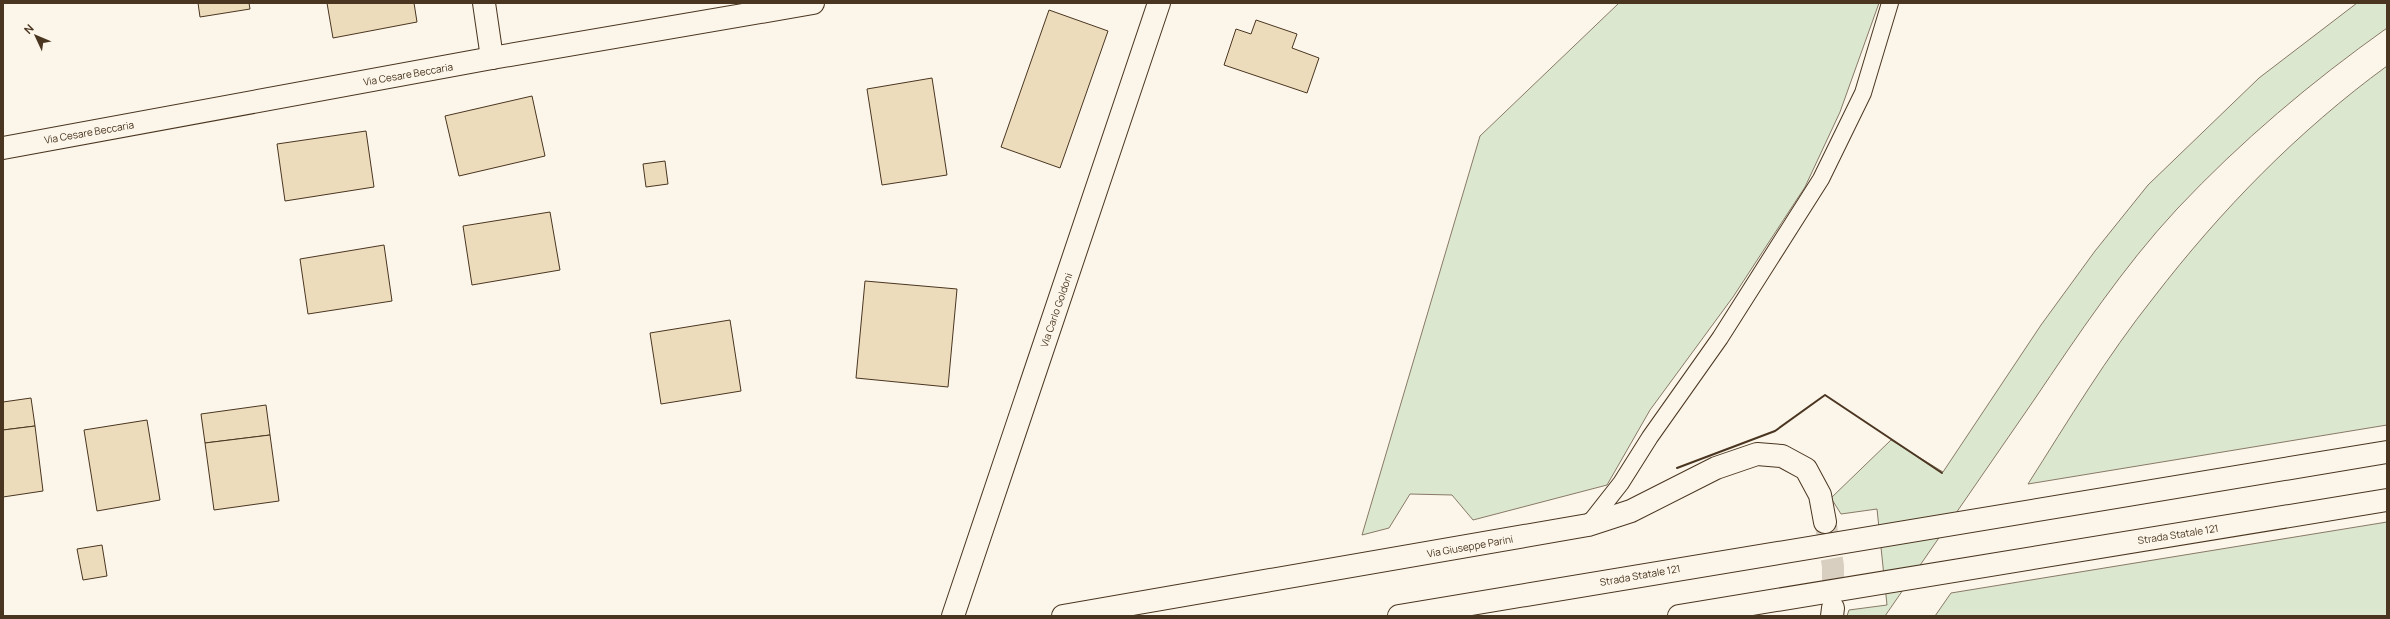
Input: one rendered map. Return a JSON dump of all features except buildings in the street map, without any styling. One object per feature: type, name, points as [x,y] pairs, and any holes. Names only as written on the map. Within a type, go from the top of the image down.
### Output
[{"type":"street","points":[[484,3],[492,58]]},
{"type":"street","name":"Via Cesare Beccaria","points":[[3,148],[492,58],[813,3]]},
{"type":"street","name":"Via Carlo Goldoni","points":[[953,616],[1159,3]]},
{"type":"street","name":"Strada Statale 121","points":[[1399,616],[1882,534],[2010,515],[2387,452]]},
{"type":"street","name":"Via Giuseppe Parini","points":[[1062,616],[1588,525],[1631,512],[1716,468],[1757,454],[1782,456],[1806,469],[1820,494],[1825,522]]},
{"type":"street","name":"Strada Statale 121","points":[[1679,616],[2387,500]]},
{"type":"lane","points":[[1588,525],[1621,483],[1650,437],[1720,338],[1821,179],[1863,93],[1890,3]]},
{"type":"green space","points":[[1619,3],[1879,3],[1840,112],[1805,187],[1733,297],[1650,410],[1607,485],[1473,520],[1452,495],[1410,494],[1389,528],[1362,535],[1480,136]]},
{"type":"green space","points":[[2357,3],[2387,3],[2387,28],[2359,48],[2278,113],[2226,160],[2177,209],[2138,254],[2102,302],[1885,616],[1847,616],[1849,610],[1887,605],[1877,509],[1841,514],[1831,498],[1891,440],[1943,472],[2041,325],[2095,251],[2148,185],[2259,78]]},
{"type":"green space","points":[[2387,66],[2387,425],[2028,484],[2088,389],[2120,342],[2206,233],[2262,173],[2322,117]]},
{"type":"green space","points":[[2387,522],[2387,616],[1935,616],[1951,593]]},
{"type":"tunnel","points":[[1826,526],[1833,566],[1833,608]]},
{"type":"wall","points":[[1677,468],[1775,431],[1825,395],[1942,473]]}]
